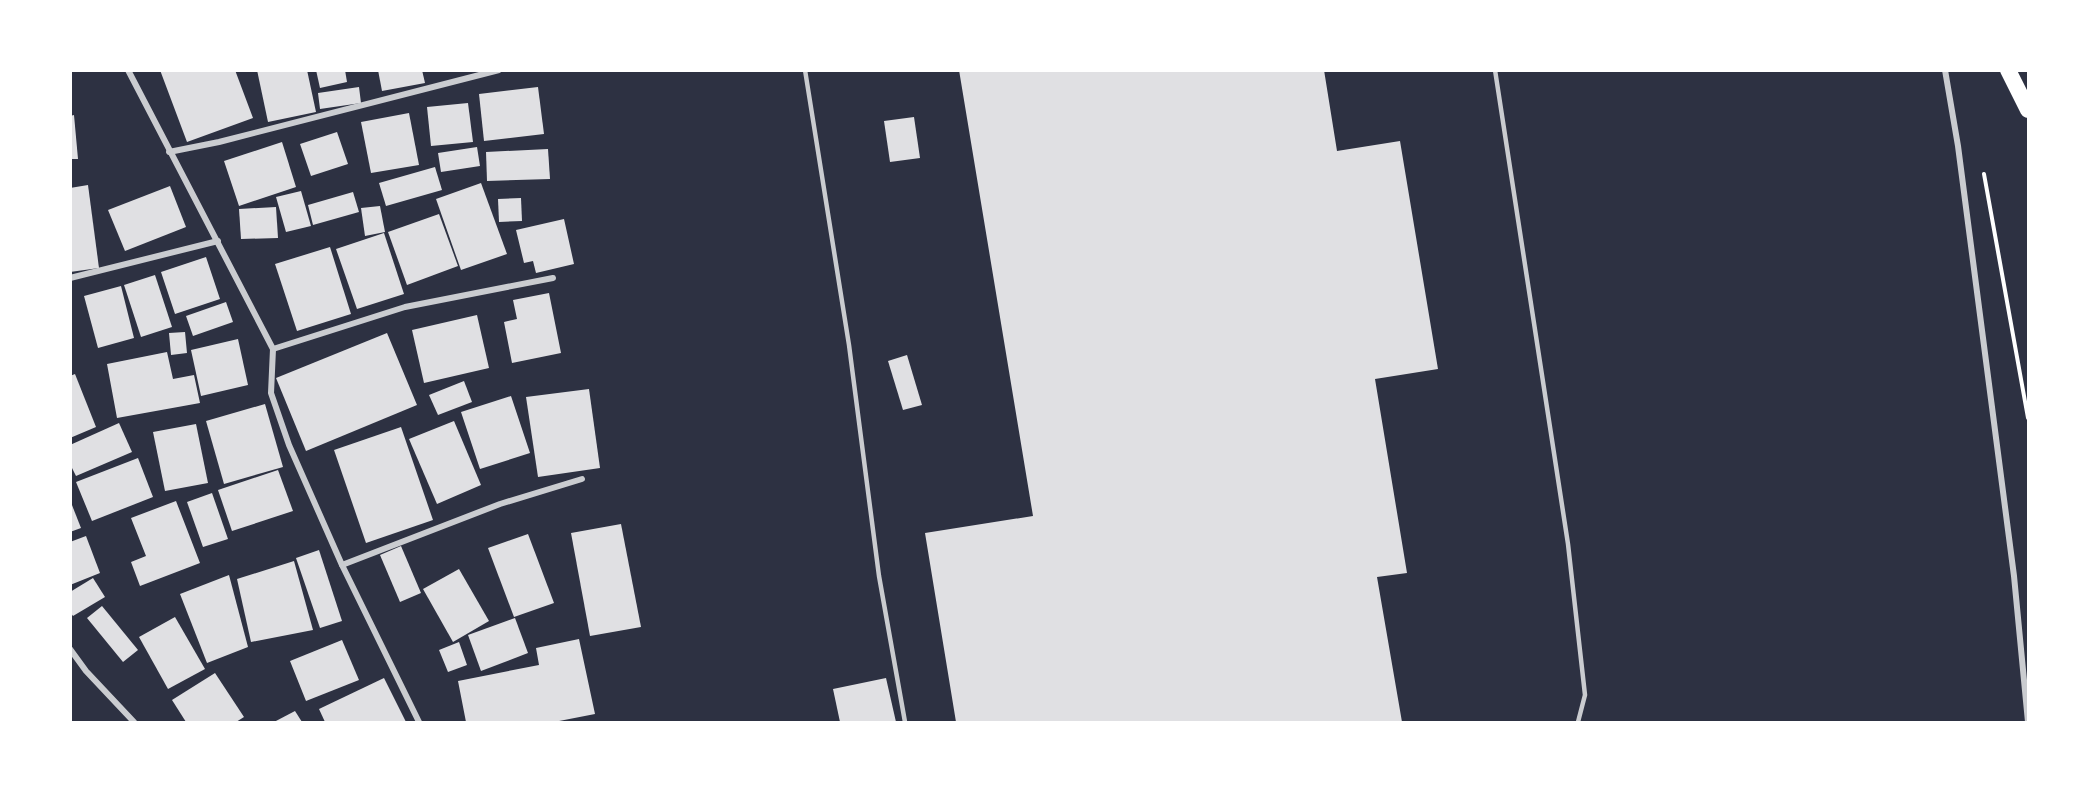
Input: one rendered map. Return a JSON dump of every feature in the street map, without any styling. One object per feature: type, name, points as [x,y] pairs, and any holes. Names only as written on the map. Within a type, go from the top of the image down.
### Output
[{"type":"highway","points":[[2009,73],[2028,80]]},
{"type":"highway","points":[[2009,73],[2028,110]]},
{"type":"street","points":[[128,70],[273,349],[271,393],[290,446],[342,565],[419,723]]},
{"type":"street","points":[[169,152],[219,142],[499,70]]},
{"type":"street","points":[[1945,70],[1958,146],[2014,576],[2028,723]]},
{"type":"street","points":[[70,278],[218,242]]},
{"type":"street","points":[[273,349],[405,308],[553,278]]},
{"type":"street","points":[[342,565],[500,504],[582,479]]},
{"type":"street","points":[[70,649],[134,723]]},
{"type":"lane","points":[[805,70],[849,345],[879,576],[905,723]]},
{"type":"lane","points":[[1495,70],[1568,544],[1585,695],[1578,723]]},
{"type":"path","points":[[1983,170],[2028,418]]},
{"type":"building","points":[[160,70],[235,70],[253,118],[187,142]]},
{"type":"building","points":[[257,70],[307,70],[316,112],[268,122]]},
{"type":"building","points":[[316,70],[345,70],[347,82],[320,88]]},
{"type":"building","points":[[378,70],[422,70],[425,83],[382,91]]},
{"type":"building","points":[[959,70],[1324,70],[1337,151],[1400,141],[1438,369],[1375,379],[1407,573],[1377,577],[1402,722],[956,722],[925,533],[1033,516]]},
{"type":"building","points":[[359,87],[361,103],[320,109],[318,93]]},
{"type":"building","points":[[538,87],[544,134],[484,141],[479,94]]},
{"type":"building","points":[[468,103],[473,142],[431,146],[427,107]]},
{"type":"building","points":[[409,113],[419,165],[371,173],[361,122]]},
{"type":"building","points":[[74,115],[78,159],[70,159],[70,116]]},
{"type":"building","points":[[914,117],[920,158],[890,162],[884,121]]},
{"type":"building","points":[[337,132],[348,164],[311,176],[300,144]]},
{"type":"building","points":[[282,142],[296,187],[239,206],[224,161]]},
{"type":"building","points":[[477,147],[480,166],[441,172],[438,153]]},
{"type":"building","points":[[548,149],[550,179],[487,181],[486,152]]},
{"type":"building","points":[[435,167],[442,190],[386,206],[379,183]]},
{"type":"building","points":[[481,183],[507,254],[461,270],[436,199]]},
{"type":"building","points":[[88,185],[99,268],[70,272],[70,188]]},
{"type":"building","points":[[170,186],[186,227],[125,251],[108,210]]},
{"type":"building","points":[[301,191],[311,226],[286,232],[276,197]]},
{"type":"building","points":[[353,192],[359,212],[313,225],[308,205]]},
{"type":"building","points":[[521,198],[522,221],[499,222],[498,199]]},
{"type":"building","points":[[380,206],[385,232],[365,236],[361,208]]},
{"type":"building","points":[[276,207],[278,238],[241,239],[239,209]]},
{"type":"building","points":[[439,214],[458,266],[407,285],[388,232]]},
{"type":"building","points":[[564,219],[574,264],[536,273],[533,261],[524,263],[516,230]]},
{"type":"building","points":[[384,233],[404,294],[357,309],[336,249]]},
{"type":"building","points":[[330,247],[351,314],[297,331],[275,264]]},
{"type":"building","points":[[206,257],[220,299],[175,314],[161,272]]},
{"type":"building","points":[[155,275],[172,327],[141,337],[124,285]]},
{"type":"building","points":[[121,286],[134,338],[98,348],[84,296]]},
{"type":"building","points":[[549,293],[561,353],[512,363],[504,322],[517,319],[513,300]]},
{"type":"building","points":[[226,302],[233,322],[193,336],[186,316]]},
{"type":"building","points":[[477,315],[489,368],[424,383],[412,330]]},
{"type":"building","points":[[185,332],[187,353],[171,355],[169,333]]},
{"type":"building","points":[[387,333],[417,405],[306,451],[276,378]]},
{"type":"building","points":[[238,339],[248,385],[201,396],[191,350]]},
{"type":"building","points":[[167,352],[173,379],[194,375],[200,403],[117,418],[107,364]]},
{"type":"building","points":[[907,355],[922,405],[903,410],[888,361]]},
{"type":"building","points":[[75,374],[96,427],[70,438],[70,376]]},
{"type":"building","points":[[464,381],[472,402],[438,415],[429,395]]},
{"type":"building","points":[[589,389],[600,468],[538,477],[526,397]]},
{"type":"building","points":[[511,396],[530,453],[480,469],[461,412]]},
{"type":"building","points":[[265,404],[283,467],[224,484],[206,421]]},
{"type":"building","points":[[454,421],[481,485],[437,504],[409,439]]},
{"type":"building","points":[[119,423],[132,452],[76,476],[70,464],[70,445]]},
{"type":"building","points":[[196,424],[208,483],[165,491],[153,432]]},
{"type":"building","points":[[401,427],[433,520],[366,543],[334,450]]},
{"type":"building","points":[[138,458],[153,497],[92,521],[76,482]]},
{"type":"building","points":[[278,470],[293,511],[232,531],[218,490]]},
{"type":"building","points":[[212,493],[228,539],[203,547],[187,502]]},
{"type":"building","points":[[70,500],[81,528],[70,532]]},
{"type":"building","points":[[176,501],[200,563],[140,586],[131,562],[146,556],[131,518]]},
{"type":"building","points":[[621,524],[641,627],[590,636],[571,533]]},
{"type":"building","points":[[528,534],[554,603],[514,617],[488,548]]},
{"type":"building","points":[[86,536],[100,573],[70,585],[70,542]]},
{"type":"building","points":[[401,546],[421,593],[400,602],[380,555]]},
{"type":"building","points":[[319,550],[342,621],[320,628],[296,558]]},
{"type":"building","points":[[294,561],[313,630],[251,642],[237,579]]},
{"type":"building","points":[[459,569],[489,621],[453,642],[423,589]]},
{"type":"building","points":[[229,575],[248,647],[207,663],[180,594]]},
{"type":"building","points":[[93,578],[105,597],[73,616],[70,612],[70,592]]},
{"type":"building","points":[[102,606],[138,650],[123,662],[87,618]]},
{"type":"building","points":[[175,617],[205,669],[168,689],[139,637]]},
{"type":"building","points":[[515,618],[528,653],[481,671],[468,635]]},
{"type":"building","points":[[579,639],[595,714],[554,722],[466,722],[458,681],[539,665],[536,648]]},
{"type":"building","points":[[342,640],[359,680],[306,701],[290,661]]},
{"type":"building","points":[[459,642],[467,665],[448,672],[439,650]]},
{"type":"building","points":[[215,673],[244,717],[236,722],[186,722],[172,700]]},
{"type":"building","points":[[384,678],[406,722],[325,722],[319,709]]},
{"type":"building","points":[[886,678],[896,722],[840,722],[833,689]]},
{"type":"building","points":[[295,711],[302,722],[274,722]]}]
